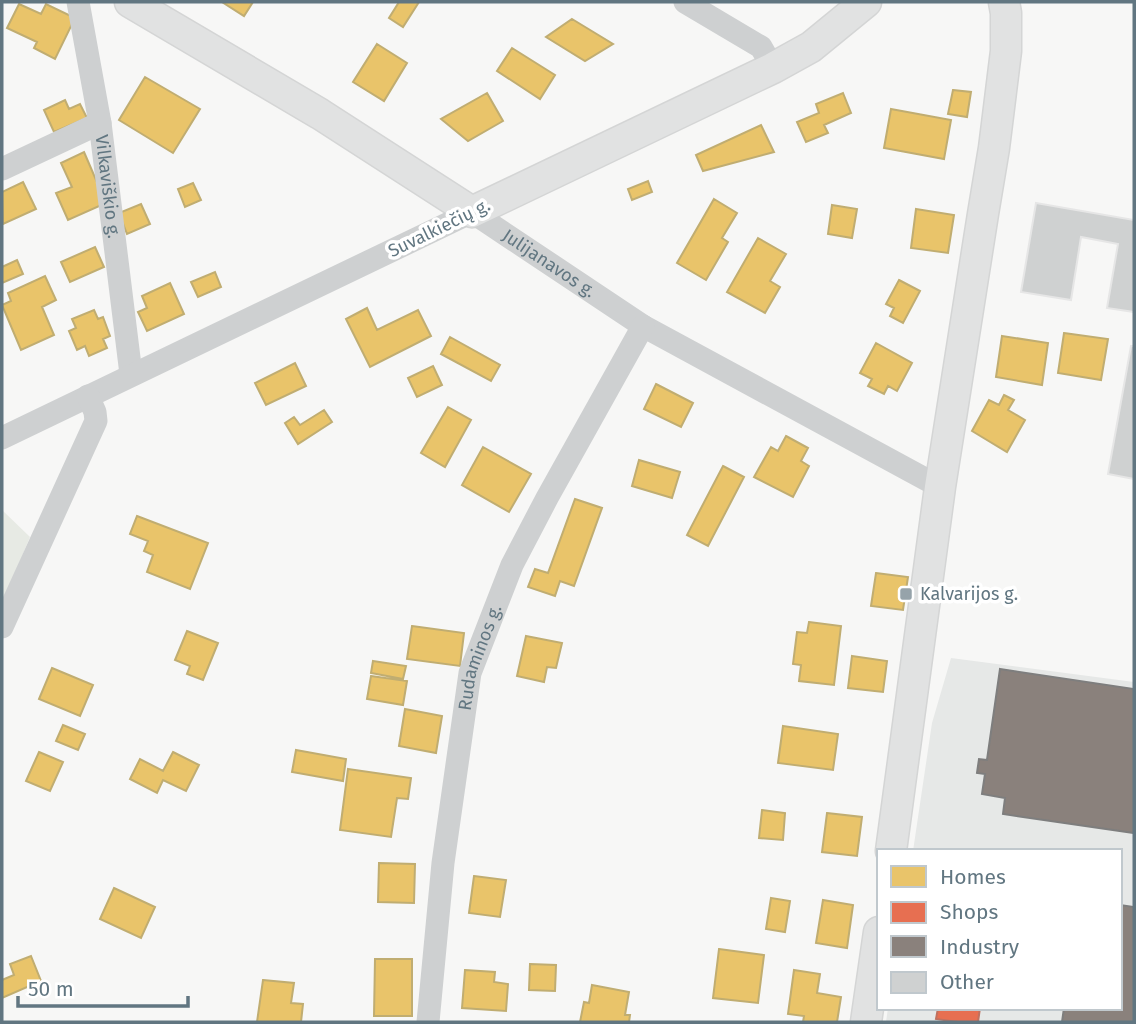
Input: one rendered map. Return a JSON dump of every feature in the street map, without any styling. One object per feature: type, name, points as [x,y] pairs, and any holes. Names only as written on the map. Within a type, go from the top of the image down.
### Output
[{"type":"main road","name":"Julijanavos g.","points":[[130,2],[320,114],[472,212]]},
{"type":"main road","name":"Suvalkiečių g.","points":[[472,212],[773,68],[811,47],[866,2]]},
{"type":"main road","points":[[891,849],[940,487],[994,148],[1006,51],[1004,2]]},
{"type":"main road","points":[[866,1022],[877,946]]},
{"type":"street","name":"Vilkaviškio g.","points":[[78,2],[100,123],[131,374]]},
{"type":"street","points":[[685,2],[761,47],[773,68]]},
{"type":"street","points":[[2,169],[100,123]]},
{"type":"street","name":"Julijanavos g.","points":[[472,212],[643,326],[940,487]]},
{"type":"street","name":"Suvalkiečių g.","points":[[2,438],[472,212]]},
{"type":"street","name":"Rudaminos g.","points":[[428,1022],[443,863],[470,673],[512,565],[643,326]]},
{"type":"street","points":[[2,627],[96,421],[88,396]]},
{"type":"shaded area","points":[[2,510],[30,537],[2,604]]},
{"type":"shaded area","points":[[951,658],[1134,682],[1134,1022],[886,1022],[888,1010],[1122,1010],[1122,849],[913,849],[932,723]]},
{"type":"building: Homes","points":[[222,2],[253,2],[244,16]]},
{"type":"building: Homes","points":[[399,2],[419,2],[403,27],[389,18]]},
{"type":"building: Homes","points":[[19,4],[41,14],[46,4],[75,18],[55,59],[34,48],[37,42],[7,28]]},
{"type":"building: Homes","points":[[572,19],[613,44],[585,61],[546,37]]},
{"type":"building: Homes","points":[[377,44],[407,63],[384,101],[353,82]]},
{"type":"building: Homes","points":[[512,48],[555,75],[540,99],[497,71]]},
{"type":"building: Homes","points":[[145,77],[200,109],[173,153],[119,120]]},
{"type":"building: Homes","points":[[953,90],[971,92],[967,117],[948,114]]},
{"type":"building: Homes","points":[[487,93],[503,121],[468,141],[441,119]]},
{"type":"building: Homes","points":[[843,93],[851,113],[824,125],[828,133],[806,142],[797,122],[819,113],[816,104]]},
{"type":"building: Homes","points":[[65,100],[69,109],[80,104],[87,118],[54,132],[44,110]]},
{"type":"building: Homes","points":[[891,109],[951,120],[944,159],[884,148]]},
{"type":"building: Homes","points":[[761,125],[774,152],[703,171],[696,155]]},
{"type":"building: Homes","points":[[84,152],[106,203],[68,220],[56,193],[72,187],[61,163]]},
{"type":"building: Homes","points":[[648,181],[652,192],[632,200],[628,189]]},
{"type":"building: Homes","points":[[23,182],[36,209],[3,224],[2,192]]},
{"type":"building: Homes","points":[[193,183],[201,200],[185,207],[178,189]]},
{"type":"building: Homes","points":[[714,199],[737,213],[722,238],[728,242],[706,280],[677,263]]},
{"type":"building: Homes","points":[[141,204],[150,224],[127,234],[119,213]]},
{"type":"building: Homes","points":[[832,205],[857,209],[852,238],[828,234]]},
{"type":"building: Homes","points":[[916,209],[954,215],[948,253],[911,248]]},
{"type":"building: Homes","points":[[758,238],[786,254],[770,281],[780,287],[765,313],[727,292]]},
{"type":"building: Homes","points":[[95,247],[104,267],[70,282],[61,262]]},
{"type":"building: Homes","points":[[17,260],[23,274],[2,283],[2,267]]},
{"type":"building: Homes","points":[[215,272],[221,287],[198,297],[191,282]]},
{"type":"building: Homes","points":[[45,276],[56,300],[42,307],[54,335],[21,350],[2,305],[11,301],[8,293]]},
{"type":"building: Homes","points":[[899,280],[920,291],[903,323],[890,316],[894,308],[886,304]]},
{"type":"building: Homes","points":[[170,283],[184,314],[147,331],[138,312],[147,308],[142,296]]},
{"type":"building: Homes","points":[[367,308],[377,330],[418,310],[431,336],[370,367],[346,319]]},
{"type":"building: Homes","points":[[94,310],[98,319],[103,317],[110,336],[103,339],[107,348],[89,356],[85,346],[77,350],[69,331],[76,328],[72,319]]},
{"type":"building: Homes","points":[[1064,333],[1108,339],[1101,380],[1058,373]]},
{"type":"building: Homes","points":[[1002,336],[1048,343],[1042,385],[996,377]]},
{"type":"building: Homes","points":[[450,337],[500,365],[491,381],[441,354]]},
{"type":"building: Homes","points":[[876,343],[912,363],[897,391],[888,386],[884,394],[868,386],[872,379],[860,373]]},
{"type":"building: Homes","points":[[295,363],[306,386],[266,405],[255,383]]},
{"type":"building: Homes","points":[[433,366],[442,385],[417,397],[408,378]]},
{"type":"building: Homes","points":[[656,384],[693,403],[681,427],[644,409]]},
{"type":"building: Homes","points":[[1004,395],[1014,400],[1008,410],[1025,420],[1007,452],[972,431],[989,400],[999,405]]},
{"type":"building: Homes","points":[[448,407],[471,420],[445,467],[421,453]]},
{"type":"building: Homes","points":[[324,410],[332,422],[298,444],[285,423],[294,417],[300,425]]},
{"type":"building: Homes","points":[[786,436],[808,448],[801,461],[809,466],[793,497],[754,477],[771,447],[778,451]]},
{"type":"building: Homes","points":[[483,447],[531,474],[509,512],[462,485]]},
{"type":"building: Homes","points":[[639,460],[680,472],[672,498],[632,486]]},
{"type":"building: Homes","points":[[723,466],[744,477],[708,546],[687,535]]},
{"type":"building: Homes","points":[[575,499],[602,508],[574,586],[560,581],[555,596],[528,587],[535,569],[548,573]]},
{"type":"building: Homes","points":[[137,516],[208,543],[190,589],[147,572],[153,555],[144,551],[148,541],[130,534]]},
{"type":"building: Homes","points":[[876,573],[908,577],[903,610],[871,606]]},
{"type":"building: Homes","points":[[809,622],[841,626],[834,685],[799,681],[801,665],[793,664],[797,632],[807,633]]},
{"type":"building: Homes","points":[[412,626],[464,633],[460,666],[407,659]]},
{"type":"building: Homes","points":[[187,631],[218,643],[203,680],[187,674],[190,666],[175,660]]},
{"type":"building: Homes","points":[[526,636],[562,643],[556,668],[547,667],[544,682],[517,676]]},
{"type":"building: Homes","points":[[852,656],[887,661],[883,692],[848,688]]},
{"type":"building: Homes","points":[[373,661],[406,666],[403,679],[371,673]]},
{"type":"building: Homes","points":[[52,668],[93,685],[80,716],[39,699]]},
{"type":"building: Homes","points":[[371,676],[407,681],[403,705],[367,699]]},
{"type":"building: Homes","points":[[405,709],[442,716],[436,753],[399,746]]},
{"type":"building: Homes","points":[[63,725],[85,734],[78,750],[56,741]]},
{"type":"building: Homes","points":[[783,726],[838,734],[833,770],[778,763]]},
{"type":"building: Homes","points":[[296,750],[346,759],[343,781],[292,772]]},
{"type":"building: Homes","points":[[39,752],[63,762],[50,791],[26,781]]},
{"type":"building: Homes","points":[[173,752],[199,765],[186,791],[163,780],[157,793],[130,779],[140,759],[163,771]]},
{"type":"building: Homes","points":[[348,769],[411,778],[408,799],[397,798],[391,837],[340,830]]},
{"type":"building: Homes","points":[[762,810],[785,813],[783,840],[759,838]]},
{"type":"building: Homes","points":[[827,813],[862,817],[857,856],[822,852]]},
{"type":"building: Homes","points":[[379,863],[415,864],[414,903],[378,902]]},
{"type":"building: Homes","points":[[474,876],[506,880],[500,917],[469,913]]},
{"type":"building: Homes","points":[[114,888],[155,907],[141,938],[100,919]]},
{"type":"building: Homes","points":[[771,898],[790,901],[785,932],[766,929]]},
{"type":"building: Homes","points":[[823,900],[853,905],[847,948],[816,943]]},
{"type":"building: Homes","points":[[719,949],[764,955],[758,1003],[713,998]]},
{"type":"building: Homes","points":[[31,956],[41,981],[2,998],[2,980],[14,975],[10,964]]},
{"type":"building: Homes","points":[[375,959],[412,959],[412,1016],[374,1016]]},
{"type":"building: Homes","points":[[530,964],[556,965],[555,991],[529,990]]},
{"type":"building: Homes","points":[[465,970],[495,972],[494,982],[508,984],[506,1011],[462,1008]]},
{"type":"building: Homes","points":[[794,970],[820,974],[817,993],[841,997],[837,1022],[803,1022],[804,1016],[788,1014]]},
{"type":"building: Homes","points":[[263,980],[294,983],[291,1003],[303,1004],[301,1022],[257,1022]]},
{"type":"building: Homes","points":[[592,985],[629,992],[625,1015],[630,1015],[629,1022],[580,1022],[584,1002],[589,1003]]},
{"type":"building: Shops","points":[[938,1010],[980,1010],[978,1022],[936,1019]]},
{"type":"building: Industry","points":[[1000,669],[1134,689],[1134,833],[1003,814],[1005,798],[982,794],[985,774],[977,773],[979,759],[987,760]]},
{"type":"building: Industry","points":[[1122,905],[1134,907],[1134,1022],[1062,1022],[1064,1010],[1122,1010]]},
{"type":"building: Other","points":[[1036,203],[1134,220],[1134,312],[1107,308],[1118,244],[1081,237],[1071,300],[1021,292]]},
{"type":"building: Other","points":[[1131,346],[1134,346],[1134,479],[1108,474]]},
{"type":"place","name":"Kalvarijos g.","points":[[906,594]]}]
